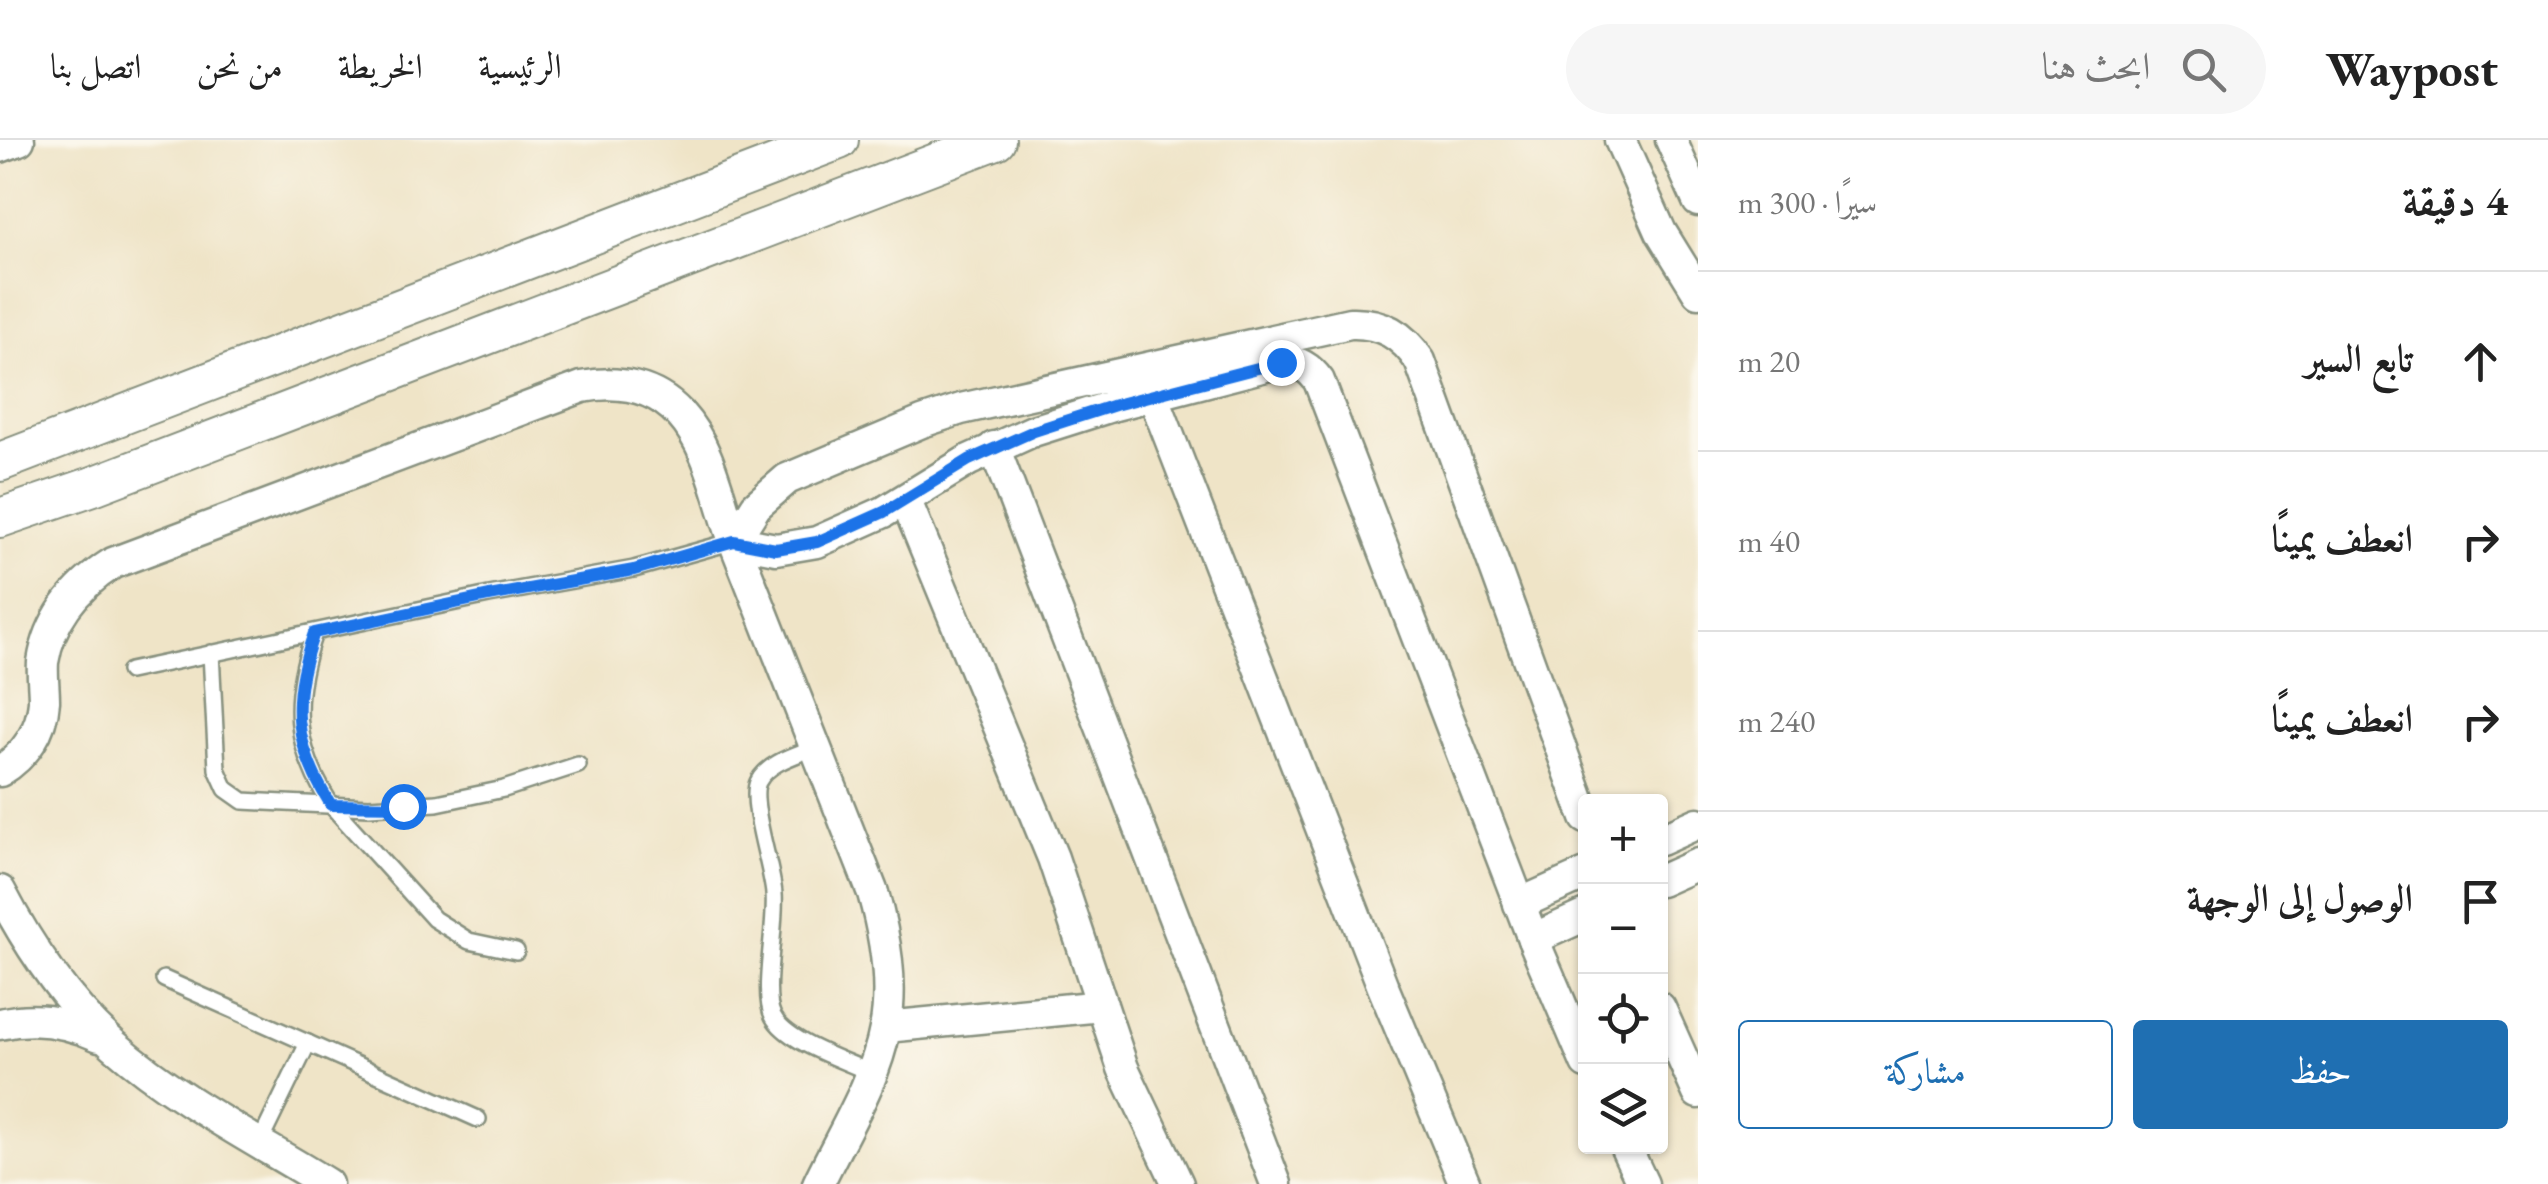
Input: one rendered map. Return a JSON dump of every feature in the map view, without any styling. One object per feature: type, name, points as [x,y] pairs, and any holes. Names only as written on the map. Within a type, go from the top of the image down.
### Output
[{"type":"street","points":[[0,147],[19,140]]},
{"type":"street","points":[[0,462],[840,140]]},
{"type":"street","points":[[0,518],[94,486],[996,140]]},
{"type":"street","points":[[1620,140],[1661,232],[1685,242],[1698,292]]},
{"type":"street","points":[[1671,140],[1698,201]]},
{"type":"street","points":[[734,541],[776,549],[838,534],[906,500],[994,447],[1148,383],[1350,322],[1383,326],[1410,347],[1426,377],[1578,796]]},
{"type":"street","points":[[734,541],[770,491],[824,462],[961,409],[1281,362],[1299,363],[1314,373],[1533,939],[1578,1044]]},
{"type":"street","points":[[1148,383],[1383,987],[1466,1184]]},
{"type":"street","points":[[0,771],[24,752],[34,736],[44,700],[42,681],[48,643],[64,608],[94,576],[134,555],[582,387],[632,386],[661,399],[677,411],[699,443],[881,920],[888,978],[886,1027],[870,1073],[818,1184]]},
{"type":"street","points":[[994,447],[1276,1184]]},
{"type":"street","points":[[906,500],[1053,858],[1124,1068],[1178,1184]]},
{"type":"street","points":[[1668,836],[1698,823]]},
{"type":"street","points":[[1676,880],[1698,864]]},
{"type":"street","points":[[1520,904],[1578,878]]},
{"type":"street","points":[[0,892],[37,957],[60,988],[114,1044],[154,1075],[327,1184]]},
{"type":"street","points":[[1533,939],[1578,919]]},
{"type":"street","points":[[886,1027],[1102,1006]]},
{"type":"street","points":[[0,1024],[58,1022],[87,1030],[114,1044]]},
{"type":"street","points":[[1668,1026],[1698,1093]]},
{"type":"street","points":[[1629,1154],[1644,1184]]},
{"type":"lane","points":[[129,671],[634,570],[734,541]]},
{"type":"lane","points":[[314,633],[301,669],[298,722],[309,766],[331,805],[434,919],[469,941],[516,951]]},
{"type":"lane","points":[[211,652],[217,770],[226,789],[243,801],[403,806],[437,803],[504,789],[578,765]]},
{"type":"lane","points":[[816,747],[768,770],[754,794],[775,899],[767,994],[773,1017],[781,1028],[870,1073]]},
{"type":"lane","points":[[164,979],[478,1119]]},
{"type":"lane","points":[[260,1142],[308,1043]]},
{"type":"route","points":[[403,806],[331,805],[319,786],[302,745],[298,722],[301,669],[314,633],[634,570],[734,541],[776,549],[817,542],[857,526],[969,460],[1034,431],[1074,416],[1281,362]]}]
